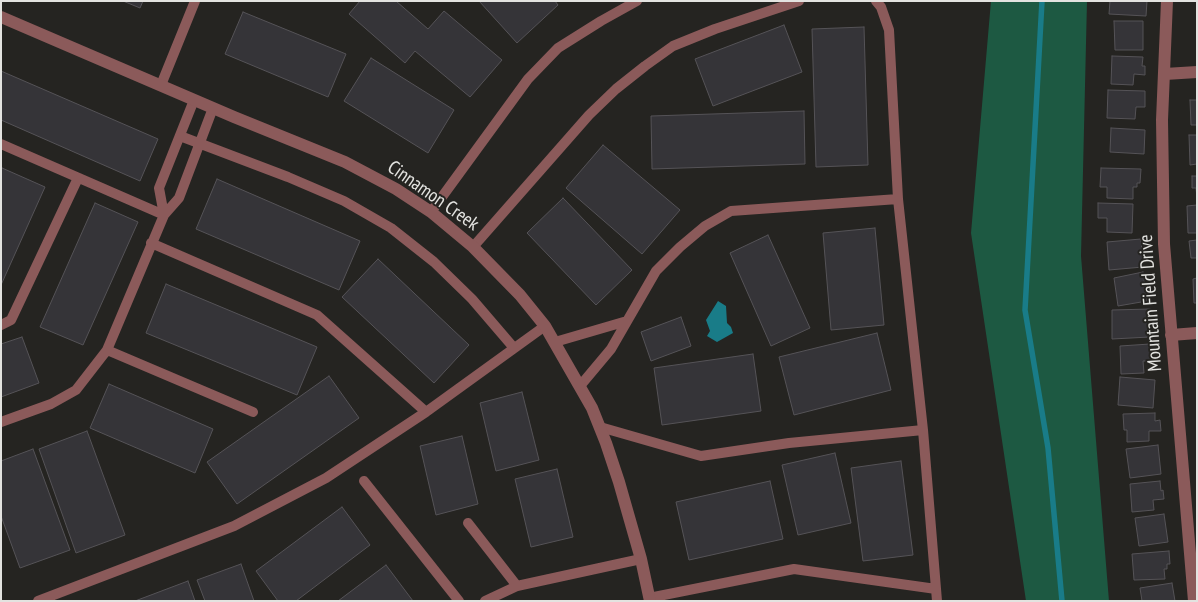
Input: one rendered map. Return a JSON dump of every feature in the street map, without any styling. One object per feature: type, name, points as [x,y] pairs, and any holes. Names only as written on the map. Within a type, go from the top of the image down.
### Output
[{"type":"street","name":"Mountain Field Drive","points":[[1167,1],[1162,120],[1164,244],[1194,601]]},
{"type":"street","name":"Cinnamon Creek","points":[[1,17],[194,100],[345,162],[396,189],[431,212],[473,247],[520,295],[544,326],[580,386],[600,427],[619,482],[641,559],[650,599]]},
{"type":"street","points":[[1165,74],[1197,72]]},
{"type":"street","points":[[1171,334],[1197,333]]},
{"type":"street","points":[[1184,477],[1197,476]]},
{"type":"lane","points":[[161,85],[195,1]]},
{"type":"lane","points":[[431,212],[528,79],[558,48],[601,20],[637,1]]},
{"type":"lane","points":[[473,247],[590,115],[616,89],[645,66],[673,46],[715,28],[799,1]]},
{"type":"lane","points":[[876,1],[881,7],[889,30],[898,199],[923,430],[937,601]]},
{"type":"lane","points":[[164,215],[159,188],[194,100]]},
{"type":"lane","points":[[1,422],[51,404],[76,390],[107,350],[164,215],[179,198],[213,108]]},
{"type":"lane","points":[[180,136],[288,176],[344,201],[391,228],[434,262],[472,299],[514,348]]},
{"type":"lane","points":[[1,144],[164,215]]},
{"type":"lane","points":[[1,324],[11,320],[78,178]]},
{"type":"lane","points":[[580,386],[611,349],[656,271],[705,226],[731,211],[898,199]]},
{"type":"lane","points":[[151,243],[317,315],[426,412]]},
{"type":"lane","points":[[555,342],[627,321]]},
{"type":"lane","points":[[38,601],[234,526],[326,478],[426,412],[544,326]]},
{"type":"lane","points":[[107,350],[253,412]]},
{"type":"lane","points":[[600,427],[701,456],[789,443],[923,430]]},
{"type":"lane","points":[[364,481],[458,601]]},
{"type":"lane","points":[[468,524],[517,586]]},
{"type":"lane","points":[[485,601],[517,586],[641,559]]},
{"type":"lane","points":[[650,599],[794,569],[936,589]]},
{"type":"green space","points":[[991,1],[1087,1],[1081,256],[1109,601],[1026,601],[971,233]]},
{"type":"water","points":[[718,301],[726,306],[727,323],[733,333],[717,342],[707,336],[710,331],[706,320]]},
{"type":"building","points":[[123,1],[143,1],[140,8]]},
{"type":"building","points":[[360,1],[396,1],[428,29],[444,11],[502,60],[470,97],[415,51],[405,63],[349,14]]},
{"type":"building","points":[[479,1],[555,1],[558,5],[517,43]]},
{"type":"building","points":[[1110,1],[1147,1],[1146,16],[1109,14]]},
{"type":"building","points":[[243,12],[346,54],[328,97],[225,54]]},
{"type":"building","points":[[1114,21],[1143,21],[1143,50],[1115,50]]},
{"type":"building","points":[[784,25],[802,72],[713,106],[695,59]]},
{"type":"building","points":[[864,27],[868,165],[816,167],[812,29]]},
{"type":"building","points":[[1112,56],[1143,57],[1142,66],[1145,66],[1145,75],[1134,74],[1133,85],[1111,84]]},
{"type":"building","points":[[371,58],[454,110],[428,153],[344,101]]},
{"type":"building","points":[[1,71],[158,139],[140,181],[1,120]]},
{"type":"building","points":[[1108,90],[1145,91],[1145,107],[1136,107],[1135,119],[1107,118]]},
{"type":"building","points":[[1190,100],[1197,100],[1197,125],[1191,125]]},
{"type":"building","points":[[804,111],[805,164],[652,169],[651,116]]},
{"type":"building","points":[[1111,128],[1145,130],[1144,154],[1110,152]]},
{"type":"building","points":[[1189,135],[1197,135],[1197,164],[1190,165]]},
{"type":"building","points":[[603,145],[680,210],[642,254],[566,188]]},
{"type":"building","points":[[2,168],[45,187],[1,285],[1,171]]},
{"type":"building","points":[[1101,168],[1141,169],[1140,183],[1137,183],[1137,187],[1133,187],[1133,199],[1107,198],[1107,187],[1100,187]]},
{"type":"building","points":[[1192,176],[1197,176],[1197,198],[1196,188],[1192,188]]},
{"type":"building","points":[[217,179],[360,241],[339,290],[196,229]]},
{"type":"building","points":[[563,198],[632,270],[596,305],[527,233]]},
{"type":"building","points":[[95,203],[138,222],[83,345],[40,327]]},
{"type":"building","points":[[1098,203],[1133,204],[1132,233],[1107,232],[1107,218],[1098,218]]},
{"type":"building","points":[[1197,205],[1197,233],[1188,233],[1187,206]]},
{"type":"building","points":[[875,228],[884,325],[831,330],[823,233]]},
{"type":"building","points":[[768,235],[810,328],[771,346],[730,253]]},
{"type":"building","points":[[1141,239],[1143,267],[1109,270],[1107,242]]},
{"type":"building","points":[[1197,240],[1197,258],[1191,258],[1189,241]]},
{"type":"building","points":[[378,259],[469,345],[434,383],[342,297]]},
{"type":"building","points":[[1143,272],[1147,301],[1118,306],[1114,278]]},
{"type":"building","points":[[1197,278],[1197,303],[1194,303],[1193,279]]},
{"type":"building","points":[[166,284],[317,347],[297,395],[146,333]]},
{"type":"building","points":[[1150,309],[1150,337],[1112,339],[1112,310]]},
{"type":"building","points":[[681,317],[691,346],[651,361],[641,332]]},
{"type":"building","points":[[877,333],[891,390],[794,415],[779,357]]},
{"type":"building","points":[[22,337],[39,383],[1,397],[1,344]]},
{"type":"building","points":[[1150,344],[1150,352],[1153,352],[1154,361],[1143,361],[1144,373],[1121,374],[1120,346]]},
{"type":"building","points":[[753,354],[761,411],[662,425],[654,368]]},
{"type":"building","points":[[329,376],[359,418],[237,504],[207,462]]},
{"type":"building","points":[[1120,377],[1155,380],[1153,408],[1118,405]]},
{"type":"building","points":[[109,384],[213,429],[195,473],[90,428]]},
{"type":"building","points":[[522,392],[539,460],[496,471],[480,403]]},
{"type":"building","points":[[1155,413],[1155,421],[1160,420],[1161,431],[1149,431],[1149,441],[1127,442],[1127,430],[1124,430],[1123,414]]},
{"type":"building","points":[[87,431],[125,535],[76,553],[39,449]]},
{"type":"building","points":[[462,436],[478,504],[436,515],[420,446]]},
{"type":"building","points":[[1158,445],[1161,474],[1130,478],[1126,449]]},
{"type":"building","points":[[33,449],[70,550],[20,568],[1,516],[1,461]]},
{"type":"building","points":[[835,453],[851,523],[798,535],[782,465]]},
{"type":"building","points":[[901,461],[913,555],[863,561],[851,468]]},
{"type":"building","points":[[557,469],[573,537],[531,547],[515,479]]},
{"type":"building","points":[[770,481],[783,539],[689,560],[676,502]]},
{"type":"building","points":[[1160,481],[1164,499],[1153,500],[1154,510],[1132,512],[1130,484]]},
{"type":"building","points":[[342,507],[370,545],[296,601],[278,601],[256,571]]},
{"type":"building","points":[[1164,514],[1168,542],[1139,546],[1135,518]]},
{"type":"building","points":[[1169,551],[1170,564],[1167,564],[1167,569],[1164,569],[1165,579],[1134,580],[1132,554]]},
{"type":"building","points":[[241,564],[254,601],[205,601],[197,580]]},
{"type":"building","points":[[386,565],[413,601],[338,601]]},
{"type":"building","points":[[188,581],[195,601],[135,601]]},
{"type":"building","points":[[1172,583],[1175,601],[1142,601],[1140,588]]},
{"type":"waterway","points":[[1042,1],[1025,310],[1048,448],[1062,601]]}]
